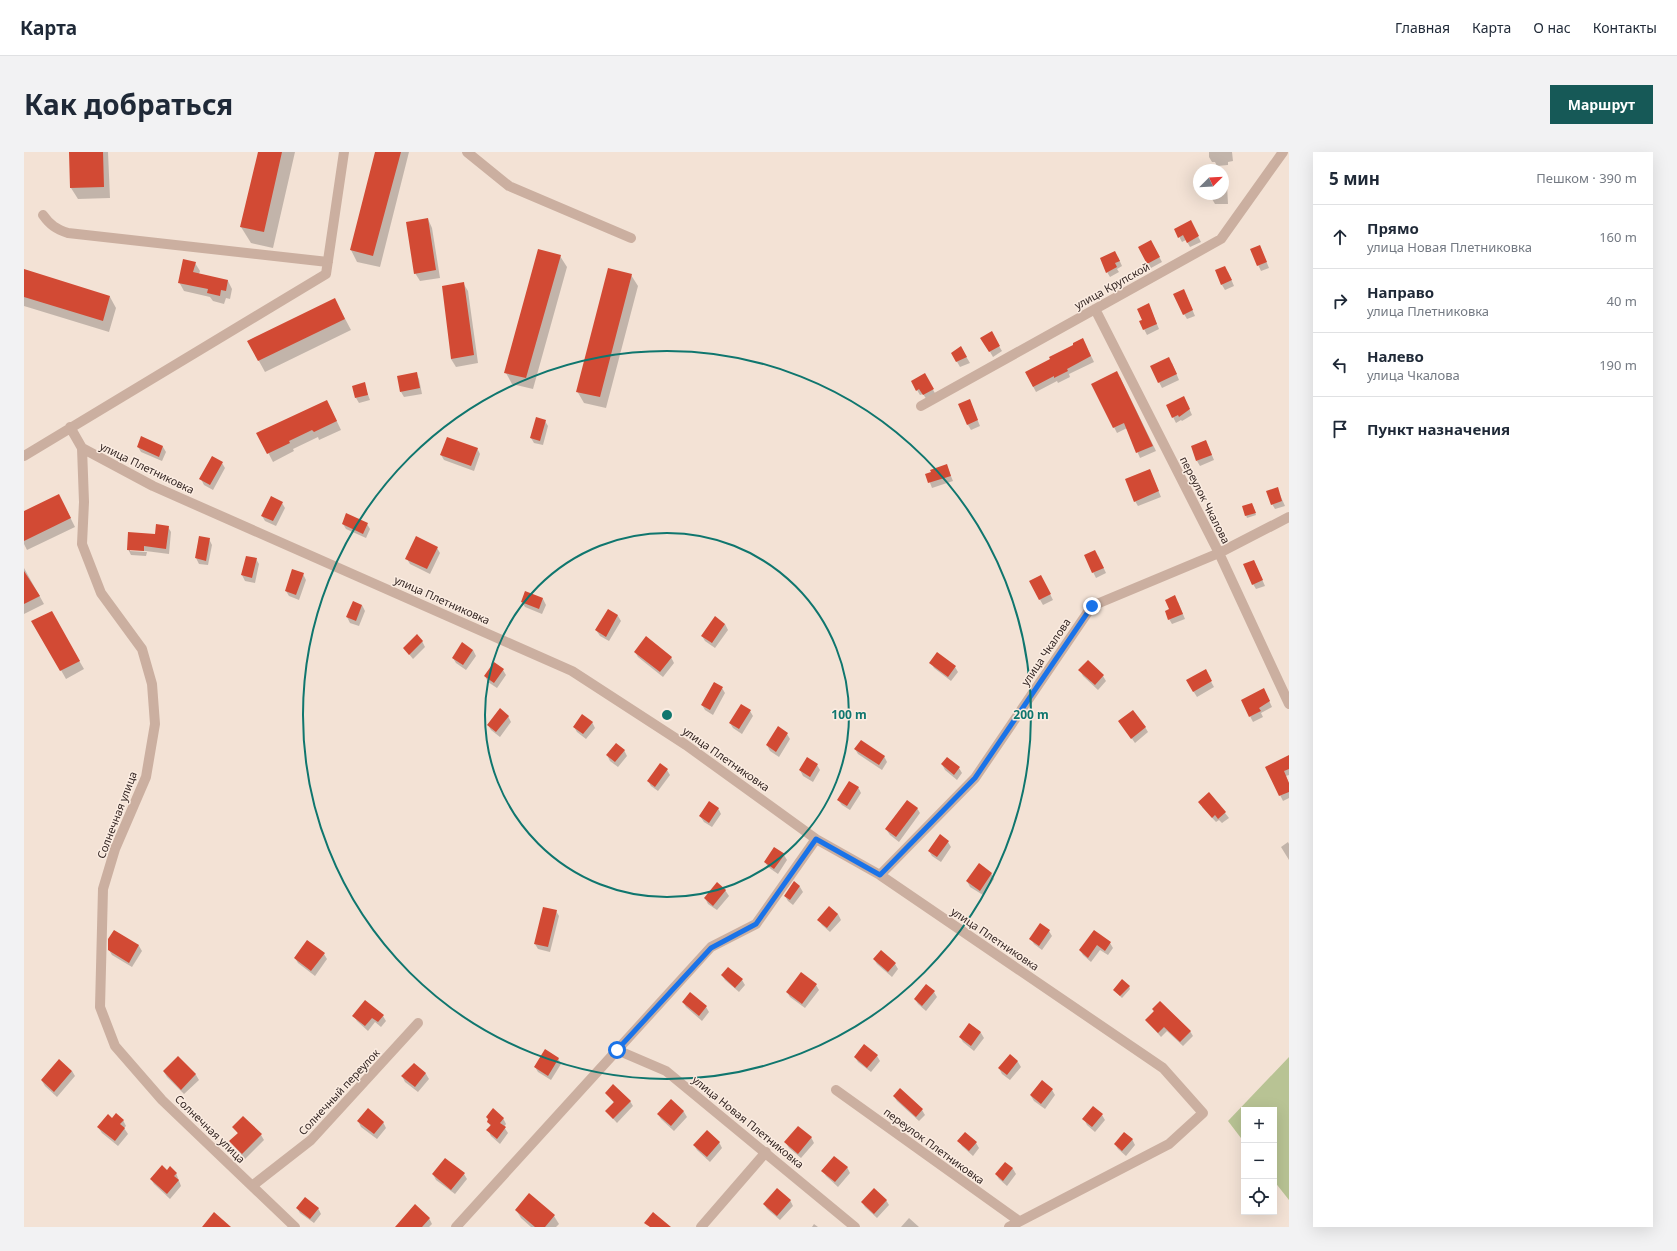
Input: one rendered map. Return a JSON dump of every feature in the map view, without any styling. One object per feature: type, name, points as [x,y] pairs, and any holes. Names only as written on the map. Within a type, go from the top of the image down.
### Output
[{"type":"street","points":[[24,456],[326,274],[344,152]]},
{"type":"street","points":[[467,152],[509,186],[631,238]]},
{"type":"street","name":"улица Крупской","points":[[921,406],[1221,238],[1283,152]]},
{"type":"street","points":[[43,215],[49,224],[58,230],[68,233],[328,262]]},
{"type":"street","name":"переулок Чкалова","points":[[1095,309],[1219,553],[1289,704]]},
{"type":"street","name":"улица Плетниковка","points":[[70,427],[82,448],[152,486],[572,670],[686,745],[816,839],[880,875],[1163,1068],[1203,1113],[1168,1144],[1019,1221]]},
{"type":"street","name":"Солнечная улица","points":[[82,448],[84,502],[82,544],[101,593],[142,648],[152,684],[156,724],[146,776],[115,849],[103,889],[100,1007],[115,1046],[162,1100],[295,1227]]},
{"type":"street","name":"улица Чкалова","points":[[880,875],[975,778],[1092,606],[1219,553],[1289,517]]},
{"type":"street","points":[[456,1227],[711,948],[756,924],[816,839]]},
{"type":"street","name":"Солнечный переулок","points":[[252,1186],[311,1140],[418,1023]]},
{"type":"street","name":"улица Новая Плетниковка","points":[[617,1050],[666,1071],[855,1227]]},
{"type":"street","name":"переулок Плетниковка","points":[[836,1090],[1019,1221]]},
{"type":"street","points":[[701,1227],[766,1152]]},
{"type":"street","points":[[1009,1227],[1019,1221]]},
{"type":"green space","points":[[1289,1057],[1289,1200],[1277,1185],[1277,1107],[1241,1107]]},
{"type":"green space","points":[[1241,1107],[1241,1138],[1228,1121]]},
{"type":"building","points":[[69,152],[103,152],[104,187],[70,188]]},
{"type":"building","points":[[258,152],[282,152],[264,232],[240,227]]},
{"type":"building","points":[[375,152],[401,152],[373,256],[350,250]]},
{"type":"building","points":[[428,218],[436,270],[414,274],[406,222]]},
{"type":"building","points":[[1191,220],[1199,236],[1187,243],[1183,235],[1178,238],[1174,229]]},
{"type":"building","points":[[1151,240],[1160,257],[1147,264],[1138,247]]},
{"type":"building","points":[[1260,245],[1267,262],[1257,266],[1250,249]]},
{"type":"building","points":[[538,249],[561,255],[526,378],[504,373]]},
{"type":"building","points":[[1115,251],[1120,261],[1115,263],[1117,267],[1106,273],[1100,258]]},
{"type":"building","points":[[183,259],[196,262],[193,272],[228,280],[226,291],[221,290],[220,296],[207,293],[208,289],[178,283]]},
{"type":"building","points":[[1225,266],[1232,280],[1221,285],[1215,270]]},
{"type":"building","points":[[608,268],[632,274],[600,397],[576,392]]},
{"type":"building","points":[[24,269],[110,296],[103,321],[24,297]]},
{"type":"building","points":[[464,282],[474,355],[451,359],[442,286]]},
{"type":"building","points":[[1184,289],[1193,310],[1183,315],[1173,294]]},
{"type":"building","points":[[335,298],[345,319],[258,361],[247,341]]},
{"type":"building","points":[[1149,303],[1157,324],[1143,330],[1139,321],[1142,320],[1137,309]]},
{"type":"building","points":[[992,331],[1000,346],[989,352],[980,338]]},
{"type":"building","points":[[1083,338],[1091,356],[1067,369],[1068,371],[1054,378],[1054,376],[1033,387],[1025,372],[1050,359],[1049,357],[1073,345],[1073,343]]},
{"type":"building","points":[[961,346],[967,357],[956,362],[951,353]]},
{"type":"building","points":[[1169,357],[1177,374],[1158,383],[1150,366]]},
{"type":"building","points":[[1117,371],[1153,446],[1136,453],[1124,423],[1113,428],[1091,384]]},
{"type":"building","points":[[417,372],[420,388],[400,392],[397,376]]},
{"type":"building","points":[[925,373],[934,389],[923,395],[919,389],[916,391],[911,381]]},
{"type":"building","points":[[365,382],[368,395],[355,398],[352,386]]},
{"type":"building","points":[[1184,396],[1190,409],[1179,417],[1178,415],[1172,418],[1166,405]]},
{"type":"building","points":[[970,399],[978,420],[967,425],[958,404]]},
{"type":"building","points":[[327,400],[337,421],[314,432],[312,430],[267,454],[256,433]]},
{"type":"building","points":[[536,417],[546,420],[540,441],[530,438]]},
{"type":"building","points":[[141,436],[163,446],[159,457],[137,447]]},
{"type":"building","points":[[447,437],[478,448],[471,466],[440,455]]},
{"type":"building","points":[[1206,440],[1212,455],[1196,461],[1191,446]]},
{"type":"building","points":[[212,456],[223,462],[210,485],[199,479]]},
{"type":"building","points":[[947,464],[951,476],[928,483],[925,474],[931,472],[930,470]]},
{"type":"building","points":[[1150,469],[1159,491],[1134,502],[1125,479]]},
{"type":"building","points":[[1278,487],[1282,501],[1271,505],[1266,491]]},
{"type":"building","points":[[59,494],[71,518],[24,541],[24,511]]},
{"type":"building","points":[[271,496],[283,502],[273,521],[261,516]]},
{"type":"building","points":[[1252,503],[1256,513],[1245,516],[1242,506]]},
{"type":"building","points":[[346,513],[368,523],[363,534],[342,524]]},
{"type":"building","points":[[156,524],[169,526],[166,549],[144,546],[144,551],[127,550],[128,532],[155,534]]},
{"type":"building","points":[[199,536],[210,538],[206,561],[195,558]]},
{"type":"building","points":[[416,536],[438,547],[427,569],[405,559]]},
{"type":"building","points":[[1095,550],[1104,568],[1092,573],[1084,555]]},
{"type":"building","points":[[246,556],[257,558],[252,578],[241,575]]},
{"type":"building","points":[[1254,560],[1263,580],[1252,585],[1243,564]]},
{"type":"building","points":[[292,569],[304,573],[296,595],[285,591]]},
{"type":"building","points":[[24,571],[40,596],[24,604]]},
{"type":"building","points":[[1041,575],[1051,594],[1039,600],[1029,581]]},
{"type":"building","points":[[525,591],[543,598],[539,609],[521,602]]},
{"type":"building","points":[[1175,595],[1183,614],[1168,620],[1165,611],[1169,609],[1165,600]]},
{"type":"building","points":[[353,601],[362,605],[356,621],[346,617]]},
{"type":"building","points":[[608,609],[618,615],[606,637],[595,630]]},
{"type":"building","points":[[52,611],[80,661],[60,671],[31,621]]},
{"type":"building","points":[[715,616],[725,624],[712,643],[701,636]]},
{"type":"building","points":[[417,634],[423,641],[409,655],[403,648]]},
{"type":"building","points":[[646,636],[672,657],[660,672],[634,652]]},
{"type":"building","points":[[462,642],[473,650],[463,665],[452,658]]},
{"type":"building","points":[[937,652],[956,666],[948,677],[929,663]]},
{"type":"building","points":[[1088,660],[1104,675],[1095,685],[1078,670]]},
{"type":"building","points":[[494,662],[504,669],[494,683],[484,676]]},
{"type":"building","points":[[1206,669],[1212,681],[1193,692],[1186,680]]},
{"type":"building","points":[[714,682],[723,687],[710,710],[701,705]]},
{"type":"building","points":[[1264,688],[1270,701],[1259,708],[1261,711],[1249,717],[1241,700]]},
{"type":"building","points":[[741,704],[751,710],[739,729],[729,723]]},
{"type":"building","points":[[500,708],[509,716],[496,732],[487,725]]},
{"type":"building","points":[[1133,710],[1146,727],[1131,739],[1118,721]]},
{"type":"building","points":[[582,714],[593,722],[583,734],[573,727]]},
{"type":"building","points":[[778,726],[788,733],[776,752],[766,745]]},
{"type":"building","points":[[861,740],[885,756],[879,765],[854,749]]},
{"type":"building","points":[[616,743],[625,750],[615,762],[606,755]]},
{"type":"building","points":[[1289,755],[1289,769],[1284,771],[1289,783],[1289,792],[1279,796],[1265,767]]},
{"type":"building","points":[[807,757],[818,764],[810,777],[799,770]]},
{"type":"building","points":[[947,757],[960,767],[954,775],[941,764]]},
{"type":"building","points":[[660,763],[668,769],[655,787],[647,781]]},
{"type":"building","points":[[849,781],[859,787],[847,806],[837,800]]},
{"type":"building","points":[[1209,792],[1226,812],[1218,819],[1215,815],[1212,818],[1198,802]]},
{"type":"building","points":[[907,800],[918,808],[896,837],[885,829]]},
{"type":"building","points":[[709,801],[719,808],[709,823],[699,816]]},
{"type":"building","points":[[940,834],[949,841],[937,857],[928,851]]},
{"type":"building","points":[[774,847],[785,854],[774,869],[764,862]]},
{"type":"building","points":[[979,863],[992,873],[980,891],[966,881]]},
{"type":"building","points":[[794,881],[800,886],[790,900],[784,896]]},
{"type":"building","points":[[717,882],[726,890],[713,906],[704,898]]},
{"type":"building","points":[[829,906],[838,914],[827,928],[817,920]]},
{"type":"building","points":[[543,907],[557,910],[548,947],[534,944]]},
{"type":"building","points":[[1040,923],[1050,930],[1039,946],[1029,939]]},
{"type":"building","points":[[114,930],[139,945],[129,963],[108,950],[108,939]]},
{"type":"building","points":[[1094,930],[1111,942],[1105,951],[1097,945],[1088,958],[1079,950]]},
{"type":"building","points":[[307,940],[325,953],[311,971],[294,958]]},
{"type":"building","points":[[881,950],[896,963],[888,972],[873,959]]},
{"type":"building","points":[[728,967],[743,979],[735,988],[721,975]]},
{"type":"building","points":[[801,972],[817,984],[802,1004],[786,992]]},
{"type":"building","points":[[1122,979],[1130,986],[1120,996],[1113,990]]},
{"type":"building","points":[[926,984],[935,991],[922,1006],[914,999]]},
{"type":"building","points":[[690,992],[707,1006],[699,1016],[682,1002]]},
{"type":"building","points":[[365,1000],[384,1015],[378,1022],[372,1018],[365,1026],[352,1016]]},
{"type":"building","points":[[1160,1001],[1191,1031],[1180,1042],[1164,1027],[1158,1033],[1145,1020],[1154,1011],[1152,1009]]},
{"type":"building","points":[[969,1023],[981,1032],[971,1046],[959,1037]]},
{"type":"building","points":[[864,1044],[878,1055],[867,1068],[854,1057]]},
{"type":"building","points":[[545,1049],[559,1058],[548,1076],[534,1067]]},
{"type":"building","points":[[1010,1054],[1018,1061],[1007,1075],[998,1068]]},
{"type":"building","points":[[178,1056],[196,1074],[181,1090],[163,1071]]},
{"type":"building","points":[[59,1059],[72,1071],[54,1092],[41,1080]]},
{"type":"building","points":[[414,1063],[426,1073],[415,1087],[401,1076]]},
{"type":"building","points":[[1042,1080],[1053,1089],[1041,1104],[1030,1095]]},
{"type":"building","points":[[613,1084],[631,1101],[613,1119],[605,1111],[614,1102],[605,1093]]},
{"type":"building","points":[[900,1088],[923,1109],[916,1117],[893,1096]]},
{"type":"building","points":[[671,1099],[684,1111],[671,1126],[657,1114]]},
{"type":"building","points":[[1093,1106],[1103,1114],[1092,1127],[1082,1119]]},
{"type":"building","points":[[368,1108],[384,1122],[374,1134],[357,1121]]},
{"type":"building","points":[[493,1108],[504,1118],[500,1123],[506,1127],[497,1139],[486,1130],[491,1125],[487,1122],[488,1119],[486,1117]]},
{"type":"building","points":[[116,1113],[124,1120],[120,1124],[125,1128],[115,1141],[97,1127],[108,1114],[112,1118]]},
{"type":"building","points":[[243,1116],[262,1134],[242,1154],[229,1141],[238,1133],[232,1127]]},
{"type":"building","points":[[798,1126],[812,1137],[798,1154],[784,1142]]},
{"type":"building","points":[[707,1130],[720,1142],[707,1157],[693,1145]]},
{"type":"building","points":[[965,1132],[977,1142],[969,1151],[957,1141]]},
{"type":"building","points":[[1124,1132],[1133,1139],[1122,1151],[1114,1144]]},
{"type":"building","points":[[834,1156],[848,1167],[835,1182],[821,1171]]},
{"type":"building","points":[[445,1158],[465,1173],[451,1190],[432,1174]]},
{"type":"building","points":[[1005,1162],[1013,1168],[1003,1181],[995,1174]]},
{"type":"building","points":[[162,1165],[167,1170],[170,1166],[177,1173],[174,1176],[179,1180],[167,1194],[150,1179]]},
{"type":"building","points":[[777,1188],[791,1200],[777,1216],[763,1204]]},
{"type":"building","points":[[874,1188],[887,1200],[874,1214],[861,1202]]},
{"type":"building","points":[[529,1193],[555,1215],[545,1227],[535,1227],[515,1210]]},
{"type":"building","points":[[305,1197],[319,1208],[310,1219],[296,1208]]},
{"type":"building","points":[[415,1204],[430,1218],[422,1227],[395,1227]]},
{"type":"building","points":[[214,1212],[231,1227],[202,1227]]},
{"type":"building","points":[[653,1212],[671,1227],[650,1227],[644,1223]]},
{"type":"route","points":[[617,1050],[711,948],[756,924],[816,839],[880,875],[975,778],[1092,606]]}]
